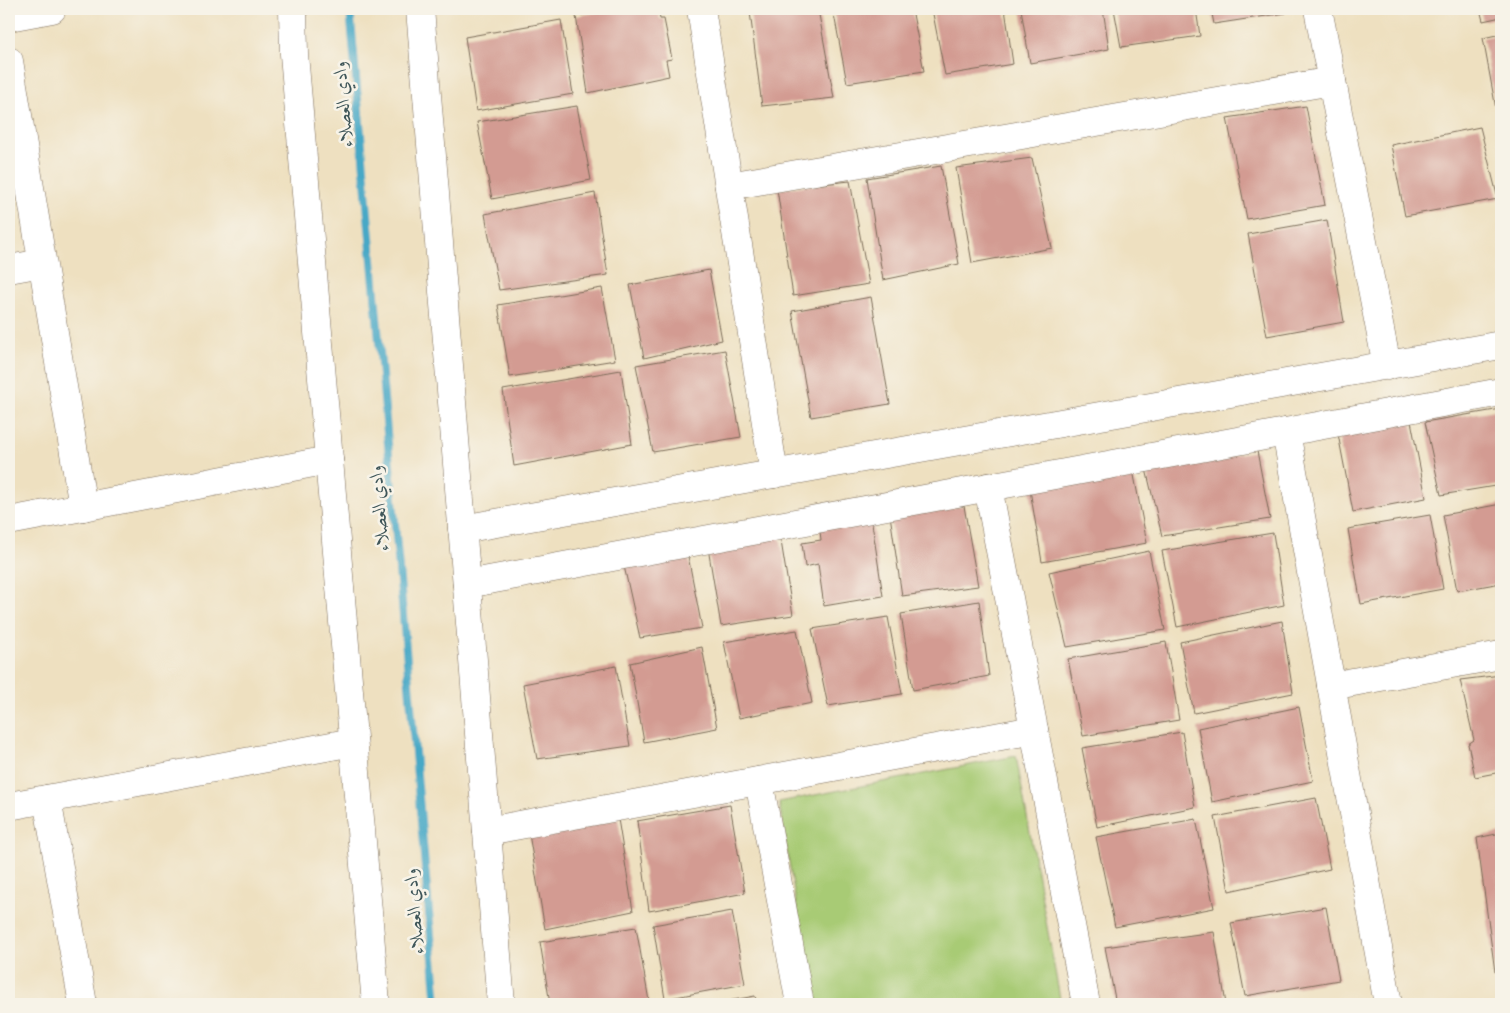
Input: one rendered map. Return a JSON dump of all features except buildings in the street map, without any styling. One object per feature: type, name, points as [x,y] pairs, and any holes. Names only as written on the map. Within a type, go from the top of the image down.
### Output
[{"type":"street","points":[[9,17],[52,9]]},
{"type":"street","points":[[293,9],[294,54],[376,1004]]},
{"type":"street","points":[[420,9],[501,1004]]},
{"type":"street","points":[[701,9],[774,474]]},
{"type":"street","points":[[1318,9],[1387,366]]},
{"type":"street","points":[[9,61],[83,507]]},
{"type":"street","points":[[729,186],[1332,81]]},
{"type":"street","points":[[9,269],[42,263]]},
{"type":"street","points":[[462,530],[1501,346]]},
{"type":"street","points":[[467,584],[1501,392]]},
{"type":"street","points":[[1286,432],[1388,1004]]},
{"type":"street","points":[[9,521],[329,460]]},
{"type":"street","points":[[988,487],[1086,1004]]},
{"type":"street","points":[[1331,686],[1501,655]]},
{"type":"street","points":[[487,831],[1034,730]]},
{"type":"street","points":[[9,806],[354,742]]},
{"type":"street","points":[[759,781],[800,1004]]},
{"type":"street","points":[[47,799],[83,1004]]},
{"type":"green space","points":[[1016,756],[1061,1004],[813,1004],[779,802]]},
{"type":"waterway","name":"وادي العصلاء","points":[[350,9],[437,1004]]}]
